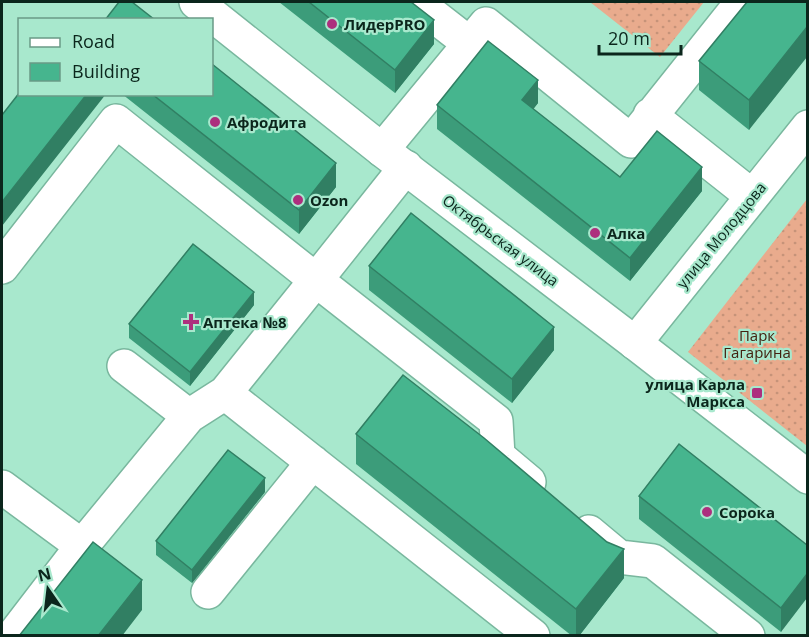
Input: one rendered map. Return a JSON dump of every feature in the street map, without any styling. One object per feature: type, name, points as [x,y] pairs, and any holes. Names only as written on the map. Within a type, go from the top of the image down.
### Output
[{"type":"main road","name":"Октябрьская улица","points":[[196,2],[394,159],[635,342],[807,477]]},
{"type":"main road","points":[[416,2],[470,44]]},
{"type":"main road","points":[[13,636],[82,546],[189,416],[225,393],[316,280],[470,44],[486,24],[631,141],[742,2]]},
{"type":"main road","points":[[650,115],[752,196]]},
{"type":"main road","points":[[2,267],[116,121],[496,421],[498,456],[619,557],[652,561],[748,636]]},
{"type":"main road","name":"улица Молодцова","points":[[635,342],[807,127]]},
{"type":"main road","points":[[124,366],[189,416]]},
{"type":"main road","points":[[225,393],[533,636]]},
{"type":"main road","points":[[208,592],[313,462]]},
{"type":"main road","points":[[2,487],[82,546]]},
{"type":"green space","points":[[590,2],[704,2],[660,57]]},
{"type":"green space","name":"Парк Гагарина","points":[[807,199],[807,446],[688,352]]},
{"type":"building","points":[[119,2],[132,2],[152,18],[107,18]]},
{"type":"building","points":[[309,2],[411,2],[434,20],[395,70]]},
{"type":"building","points":[[747,2],[807,2],[807,27],[749,100],[699,61]]},
{"type":"building","points":[[488,41],[538,80],[522,100],[620,177],[657,131],[702,167],[630,258],[437,105]]},
{"type":"building","points":[[213,65],[336,163],[299,210],[155,96],[213,96]]},
{"type":"building","points":[[18,95],[85,96],[2,202],[2,115]]},
{"type":"building","points":[[411,213],[554,327],[512,379],[369,266]]},
{"type":"building","name":"Аптека №8","points":[[193,244],[254,292],[190,372],[129,324]]},
{"type":"building","points":[[403,375],[484,438],[607,542],[624,549],[576,609],[356,434]]},
{"type":"building","points":[[679,444],[807,545],[807,574],[781,608],[639,496]]},
{"type":"building","points":[[228,450],[265,478],[192,570],[156,541]]},
{"type":"building","points":[[93,542],[142,580],[98,636],[19,636]]},
{"type":"place","name":"ЛидерPRO","points":[[332,24]]},
{"type":"place","name":"Афродита","points":[[215,122]]},
{"type":"place","name":"Ozon","points":[[298,200]]},
{"type":"place","name":"Алка","points":[[595,233]]},
{"type":"place","name":"Аптека №8","points":[[191,322]]},
{"type":"place","name":"улица Карла Маркса","points":[[757,393]]},
{"type":"place","name":"Сорока","points":[[707,512]]}]
